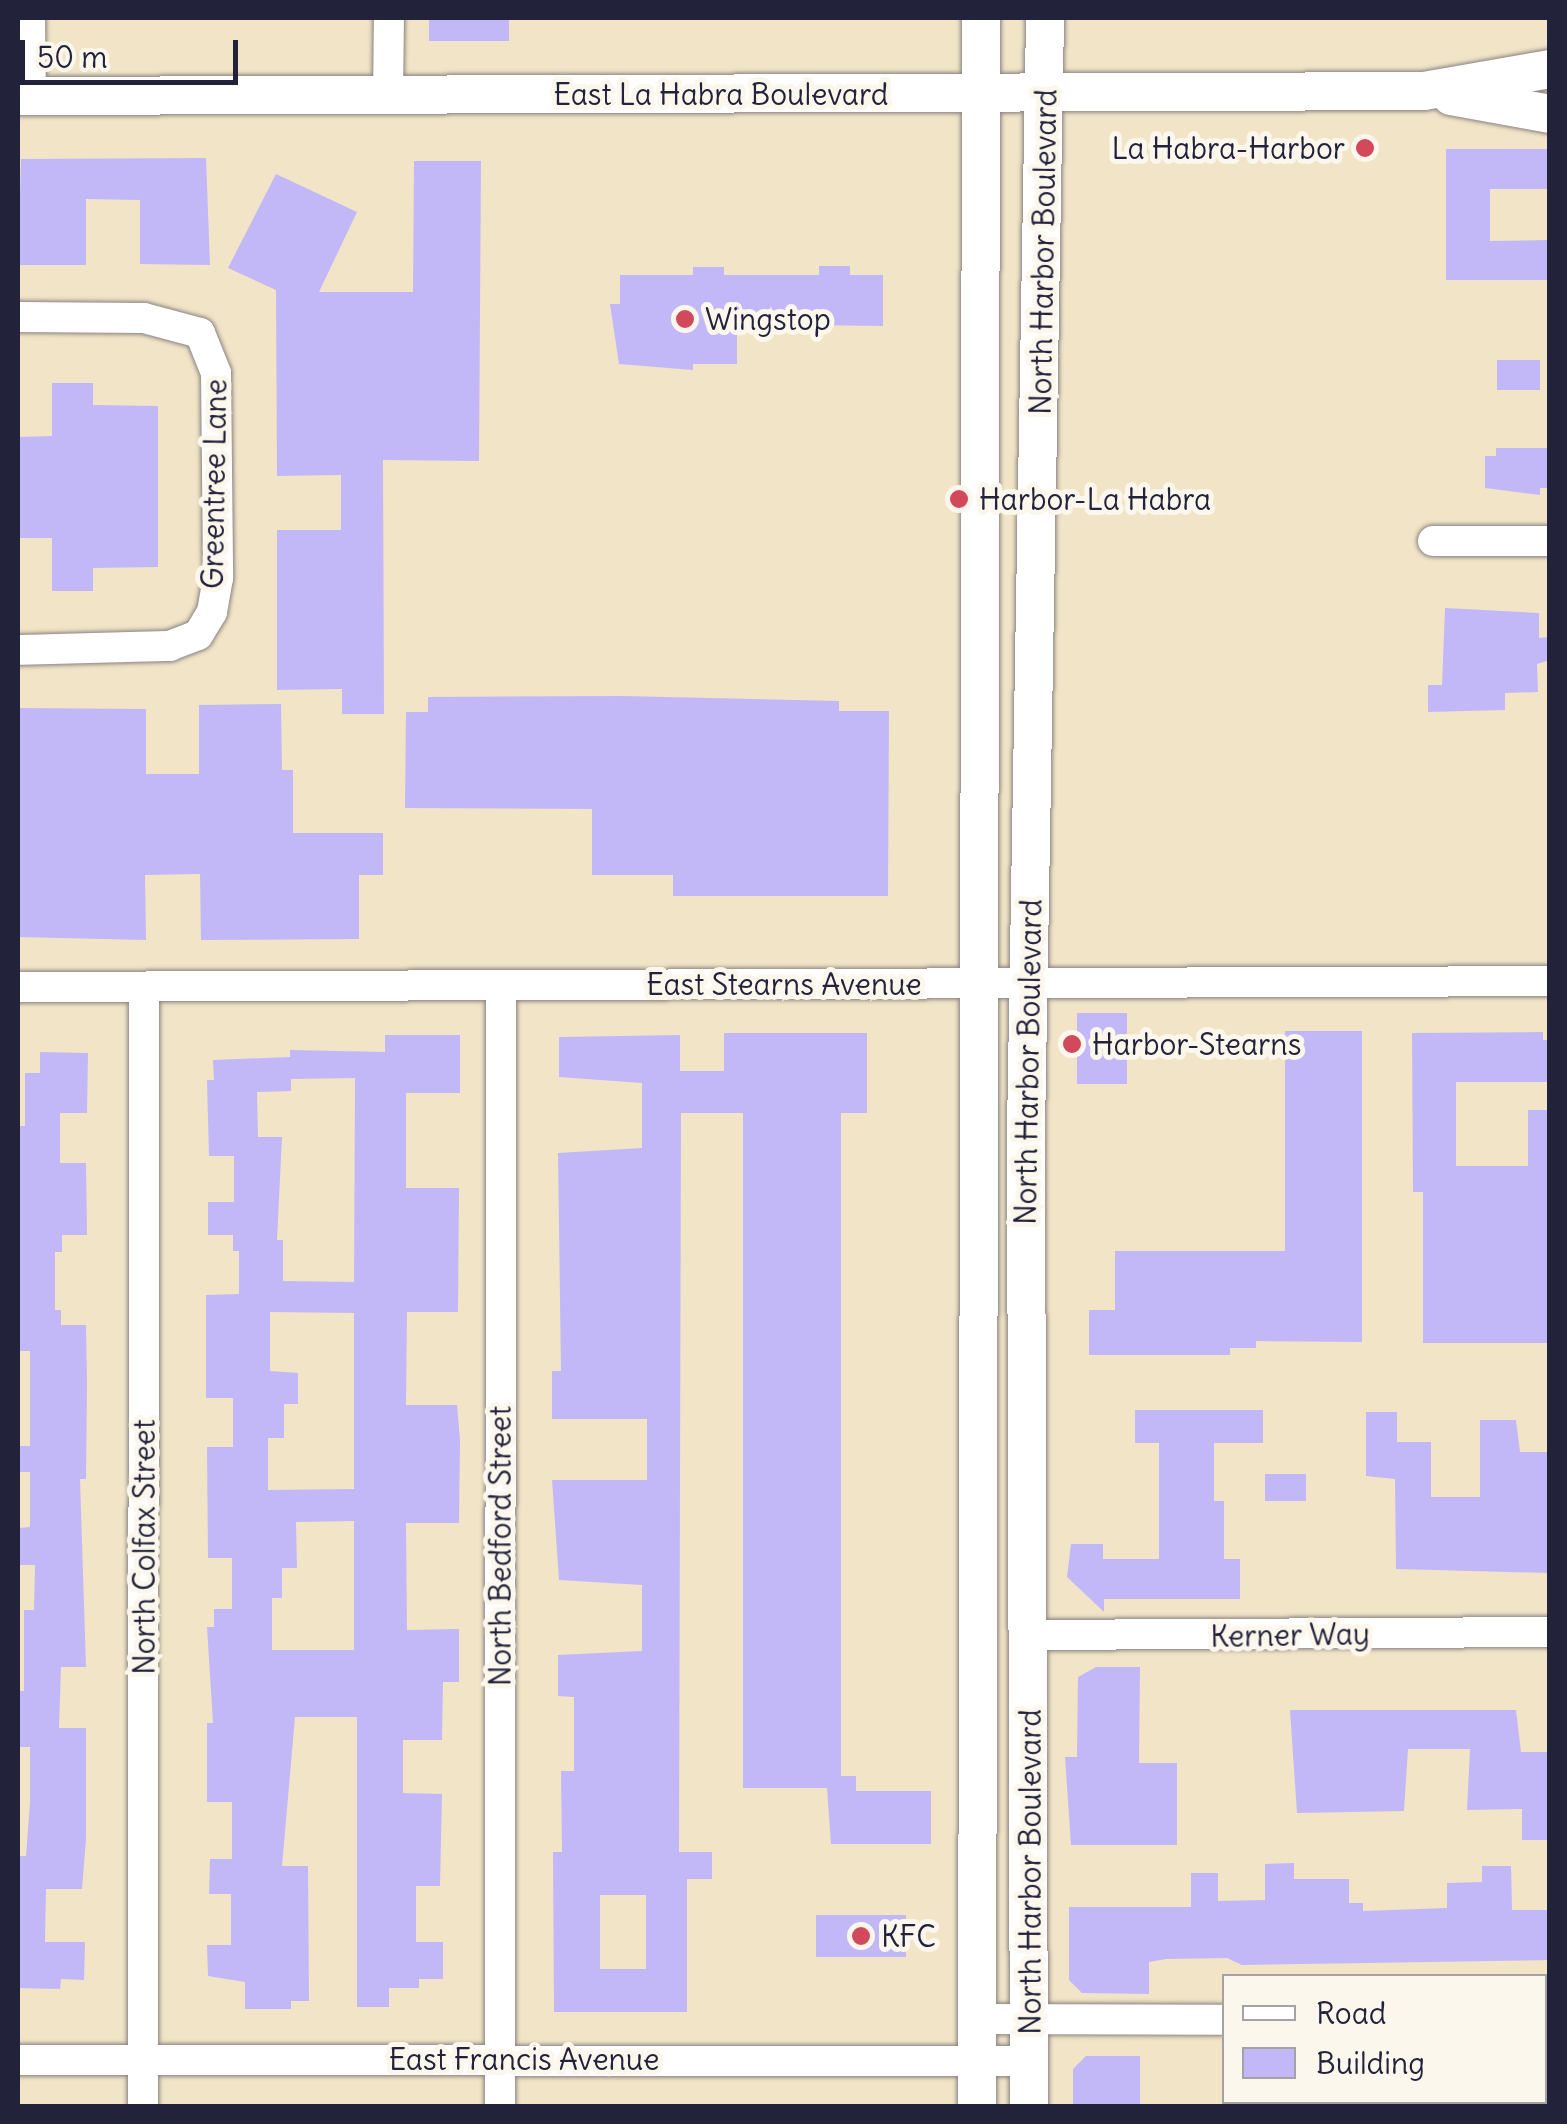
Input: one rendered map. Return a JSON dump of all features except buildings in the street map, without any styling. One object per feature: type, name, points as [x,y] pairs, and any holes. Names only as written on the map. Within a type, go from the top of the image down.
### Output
[{"type":"main road","name":"North Harbor Boulevard","points":[[978,2106],[981,18]]},
{"type":"main road","name":"North Harbor Boulevard","points":[[1029,2106],[1028,983],[1045,18]]},
{"type":"main road","name":"East La Habra Boulevard","points":[[24,96],[1424,91],[1550,69]]},
{"type":"main road","name":"East La Habra Boulevard","points":[[1424,91],[1550,114]]},
{"type":"street","points":[[24,96],[30,18]]},
{"type":"street","points":[[388,96],[389,18]]},
{"type":"street","name":"Greentree Lane","points":[[18,317],[144,318],[200,333],[216,373],[218,578],[212,612],[198,635],[170,646],[18,650]]},
{"type":"street","points":[[1433,542],[1550,541]]},
{"type":"street","name":"East Stearns Avenue","points":[[18,988],[1550,982]]},
{"type":"street","name":"North Bedford Street","points":[[500,2106],[501,985]]},
{"type":"street","name":"North Colfax Street","points":[[143,2106],[144,987]]},
{"type":"street","name":"Kerner Way","points":[[1030,1635],[1550,1632]]},
{"type":"street","points":[[978,2019],[1222,2020]]},
{"type":"street","name":"East Francis Avenue","points":[[18,2060],[1030,2061]]},
{"type":"place","name":"La Habra-Harbor","points":[[1365,148]]},
{"type":"place","name":"Wingstop","points":[[685,319]]},
{"type":"place","name":"Harbor-La Habra","points":[[959,499]]},
{"type":"place","name":"Harbor-Stearns","points":[[1072,1044]]},
{"type":"place","name":"KFC","points":[[861,1936]]}]
